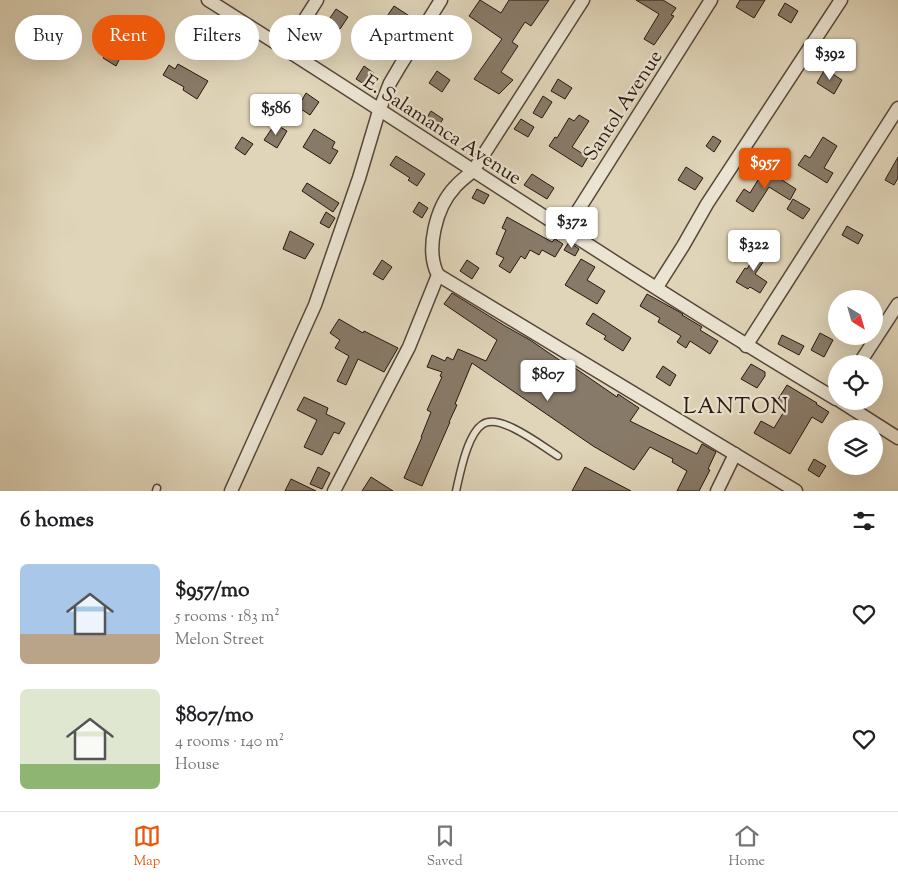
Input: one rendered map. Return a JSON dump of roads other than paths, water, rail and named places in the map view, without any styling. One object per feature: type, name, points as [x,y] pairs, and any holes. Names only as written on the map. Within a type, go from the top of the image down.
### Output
[{"type":"street","name":"E. Salamanca Avenue","points":[[208,0],[269,38]]},
{"type":"street","points":[[308,15],[317,0]]},
{"type":"street","points":[[232,491],[315,305],[380,111],[400,66],[441,0]]},
{"type":"street","points":[[584,0],[473,171],[454,187],[442,206],[437,216],[432,248],[434,267],[438,275],[796,491]]},
{"type":"street","name":"Santol Avenue","points":[[564,231],[712,0]]},
{"type":"street","points":[[657,287],[707,204],[841,0]]},
{"type":"street","name":"E. Salamanca Avenue","points":[[303,60],[564,231],[657,287],[746,346],[828,394]]},
{"type":"street","points":[[746,346],[898,108]]},
{"type":"street","points":[[335,490],[409,347],[438,275]]},
{"type":"street","points":[[865,355],[898,304]]},
{"type":"street","points":[[854,410],[898,438]]},
{"type":"street","points":[[717,491],[735,454]]},
{"type":"lane","points":[[456,491],[464,458],[474,434],[483,424],[494,422],[508,425],[558,456]]},
{"type":"district","name":"LANTON","points":[[736,405]]}]
